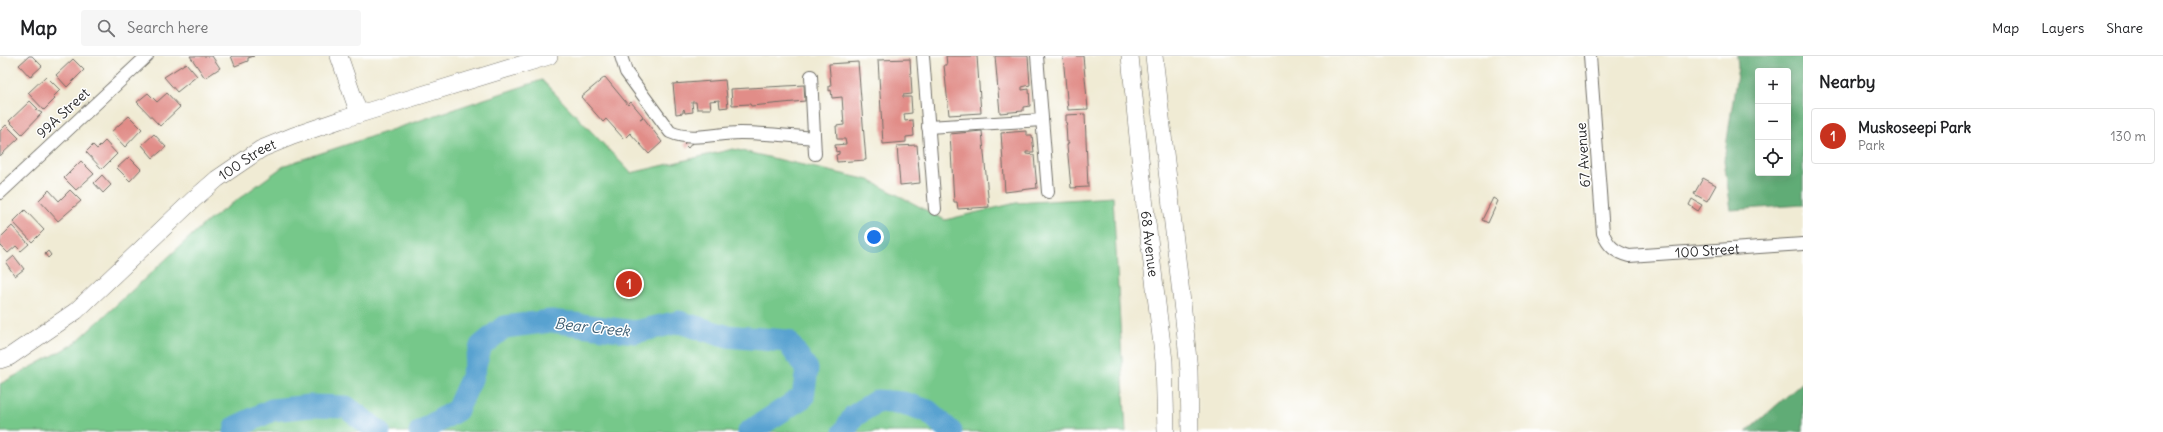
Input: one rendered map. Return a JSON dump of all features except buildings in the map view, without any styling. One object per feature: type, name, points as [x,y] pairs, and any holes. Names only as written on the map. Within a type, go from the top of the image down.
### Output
[{"type":"main road","points":[[339,56],[359,114]]},
{"type":"main road","name":"100 Street","points":[[0,360],[9,357],[76,311],[194,199],[239,163],[260,149],[293,136],[359,114],[549,56]]},
{"type":"main road","name":"68 Avenue","points":[[1130,56],[1164,361],[1166,432]]},
{"type":"main road","name":"68 Avenue","points":[[1154,56],[1186,343],[1190,432]]},
{"type":"street","name":"99A Street","points":[[0,193],[147,56]]},
{"type":"street","points":[[621,56],[626,72],[670,132],[678,136],[688,137],[739,133],[814,138]]},
{"type":"street","points":[[923,56],[935,209]]},
{"type":"street","points":[[1037,56],[1048,192]]},
{"type":"street","name":"67 Avenue","points":[[1590,56],[1603,233],[1607,243],[1612,249]]},
{"type":"street","points":[[811,76],[815,154]]},
{"type":"street","points":[[928,128],[1042,120]]},
{"type":"street","name":"100 Street","points":[[1612,249],[1629,256],[1803,244]]},
{"type":"green space","points":[[1737,56],[1803,56],[1803,205],[1731,210],[1724,160],[1738,67]]},
{"type":"green space","points":[[542,80],[631,173],[733,149],[869,180],[945,220],[1016,203],[1113,197],[1126,432],[0,432],[0,384],[74,344],[204,224],[285,165]]},
{"type":"green space","points":[[1803,382],[1803,432],[1746,432]]},
{"type":"waterway","name":"Bear Creek","points":[[420,432],[457,410],[471,379],[481,346],[504,327],[551,321],[635,332],[679,322],[725,336],[787,341],[807,369],[803,397],[749,432]]},
{"type":"waterway","name":"Bear Creek","points":[[844,432],[854,416],[877,401],[903,403],[928,411],[951,432]]},
{"type":"waterway","name":"Bear Creek","points":[[235,432],[236,427],[272,410],[310,406],[346,407],[379,432]]},
{"type":"place","name":"Muskoseepi Park","points":[[629,284]]}]
